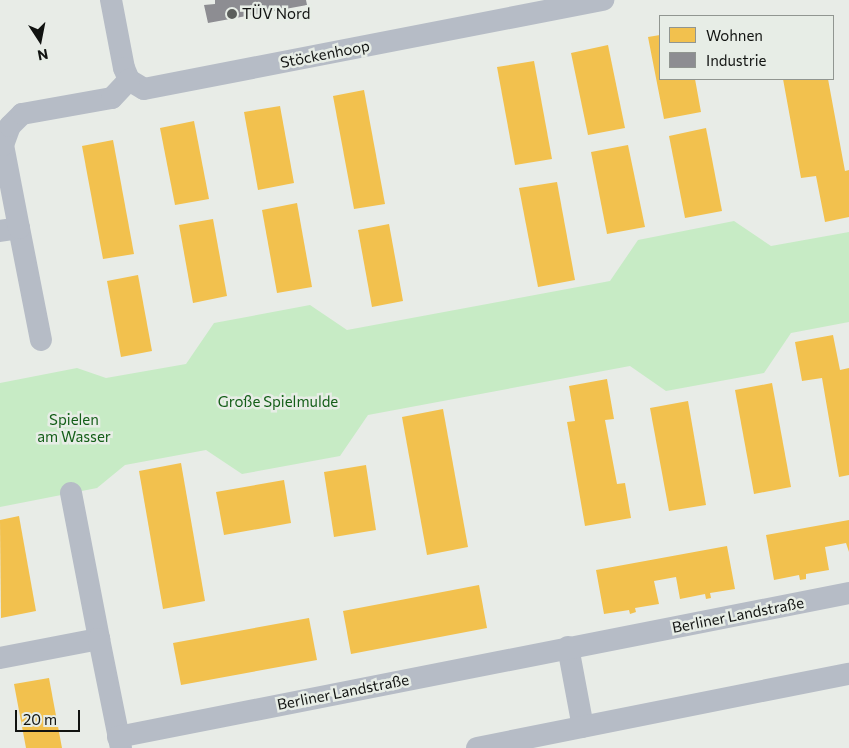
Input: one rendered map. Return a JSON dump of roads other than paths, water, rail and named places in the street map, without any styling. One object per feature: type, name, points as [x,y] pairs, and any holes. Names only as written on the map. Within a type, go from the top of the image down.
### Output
[{"type":"street","points":[[41,340],[10,230],[3,145],[10,126],[22,114],[112,98],[129,80],[111,0]]},
{"type":"street","name":"Stöckenhoop","points":[[129,80],[144,89],[603,0]]},
{"type":"street","points":[[71,493],[119,742]]},
{"type":"street","name":"Berliner Landstraße","points":[[119,742],[568,647],[849,594]]},
{"type":"street","points":[[0,658],[99,639]]},
{"type":"street","points":[[568,647],[583,727]]},
{"type":"street","points":[[477,748],[512,745],[583,727],[849,674]]},
{"type":"place","name":"TÜV Nord","points":[[232,14]]},
{"type":"park label","name":"Große Spielmulde","points":[[278,402]]},
{"type":"park label","name":"Spielen am Wasser","points":[[74,428]]}]
